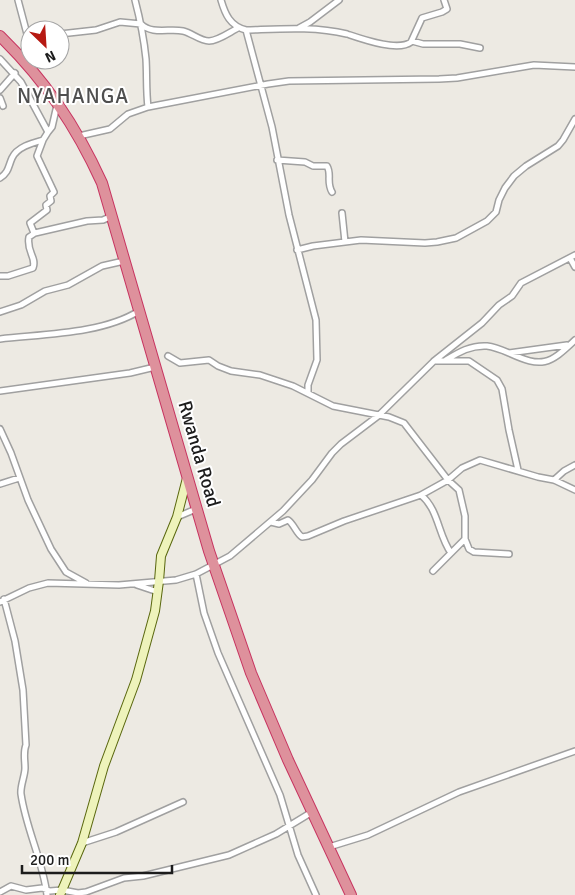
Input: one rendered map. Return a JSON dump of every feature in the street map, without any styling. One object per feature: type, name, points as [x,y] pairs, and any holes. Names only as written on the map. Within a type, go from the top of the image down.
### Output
[{"type":"highway","name":"Rwanda Road","points":[[0,36],[36,72],[58,102],[80,136],[102,183],[196,509],[250,673],[351,895]]},
{"type":"street","points":[[18,0],[23,20]]},
{"type":"street","points":[[135,0],[142,24],[146,58],[145,81],[148,107]]},
{"type":"street","points":[[221,0],[228,18],[238,28],[246,30],[298,28],[341,33],[394,46],[404,46],[412,41],[422,18],[447,9],[444,0]]},
{"type":"street","points":[[298,28],[310,22],[339,0]]},
{"type":"street","points":[[70,33],[96,30],[120,22],[142,24],[146,29],[152,30],[181,30],[208,41],[238,28]]},
{"type":"street","points":[[246,30],[272,127],[277,160],[297,250],[310,291],[318,331],[317,360],[308,385],[308,394]]},
{"type":"street","points":[[412,41],[423,44],[460,44],[480,48]]},
{"type":"street","points":[[0,59],[22,82],[48,132]]},
{"type":"street","points":[[80,136],[110,129],[128,114],[148,107],[289,81],[341,82],[457,78],[534,65],[575,67]]},
{"type":"street","points":[[0,90],[2,84],[15,73]]},
{"type":"street","points":[[0,98],[4,106]]},
{"type":"street","points":[[34,234],[30,223],[47,210],[46,205],[51,201],[50,196],[54,192],[37,156],[43,140],[52,127],[58,102]]},
{"type":"street","points":[[297,250],[313,246],[374,239],[425,243],[456,238],[486,221],[496,212],[498,200],[514,176],[526,166],[558,146],[564,140],[575,119]]},
{"type":"street","points":[[0,178],[7,173],[15,153],[34,142],[43,140]]},
{"type":"street","points":[[277,160],[305,162],[313,166],[327,166],[329,169],[328,184],[332,192]]},
{"type":"street","points":[[342,213],[344,242]]},
{"type":"street","points":[[0,276],[8,276],[33,268],[35,262],[28,245],[29,237],[34,234],[87,221],[103,220],[113,216]]},
{"type":"street","points":[[46,892],[21,793],[26,745],[23,690],[15,641],[2,600],[28,588],[48,583],[134,584],[176,580],[196,574],[230,556],[271,522],[297,497],[341,444],[378,416],[434,361],[482,324],[499,305],[512,296],[521,283],[572,256],[575,267]]},
{"type":"street","points":[[0,312],[21,305],[45,291],[68,285],[102,266],[125,260]]},
{"type":"street","points":[[0,339],[105,325],[129,317],[139,311]]},
{"type":"street","points":[[445,360],[462,351],[478,346],[493,347],[528,362],[542,362],[550,359],[574,342]]},
{"type":"street","points":[[509,353],[574,342]]},
{"type":"street","points":[[168,356],[180,363],[209,360],[224,369],[260,374],[293,386],[333,406],[378,416],[389,416],[404,423],[448,480],[456,486],[460,494],[465,516],[466,539],[472,552],[509,554]]},
{"type":"street","points":[[434,361],[470,361],[497,380],[502,389],[518,470]]},
{"type":"street","points":[[0,391],[130,373],[155,367]]},
{"type":"street","points":[[0,429],[11,453],[19,478],[58,562],[66,572],[91,585]]},
{"type":"street","points":[[271,522],[278,524],[288,520],[298,534],[302,537],[308,536],[344,521],[421,495],[448,480],[462,468],[480,460],[554,480],[575,490]]},
{"type":"street","points":[[554,480],[564,471],[575,465]]},
{"type":"street","points":[[0,484],[19,478]]},
{"type":"street","points":[[61,892],[82,843],[104,766],[138,673],[149,636],[158,592],[162,550],[177,517],[187,478]]},
{"type":"street","points":[[421,495],[427,500],[434,511],[444,541],[451,553]]},
{"type":"street","points":[[177,517],[196,509]]},
{"type":"street","points":[[432,571],[466,539]]},
{"type":"street","points":[[196,574],[204,613],[218,653],[280,795],[298,855],[316,895]]},
{"type":"street","points":[[134,584],[158,592]]},
{"type":"street","points":[[329,847],[362,837],[458,792],[575,752]]},
{"type":"street","points":[[82,843],[116,832],[183,802]]},
{"type":"street","points":[[0,892],[9,886],[26,890],[42,888],[46,892],[86,892],[124,878],[143,876],[225,856],[290,826],[312,812]]},
{"type":"district","name":"NYAHANGA","points":[[73,96]]}]
